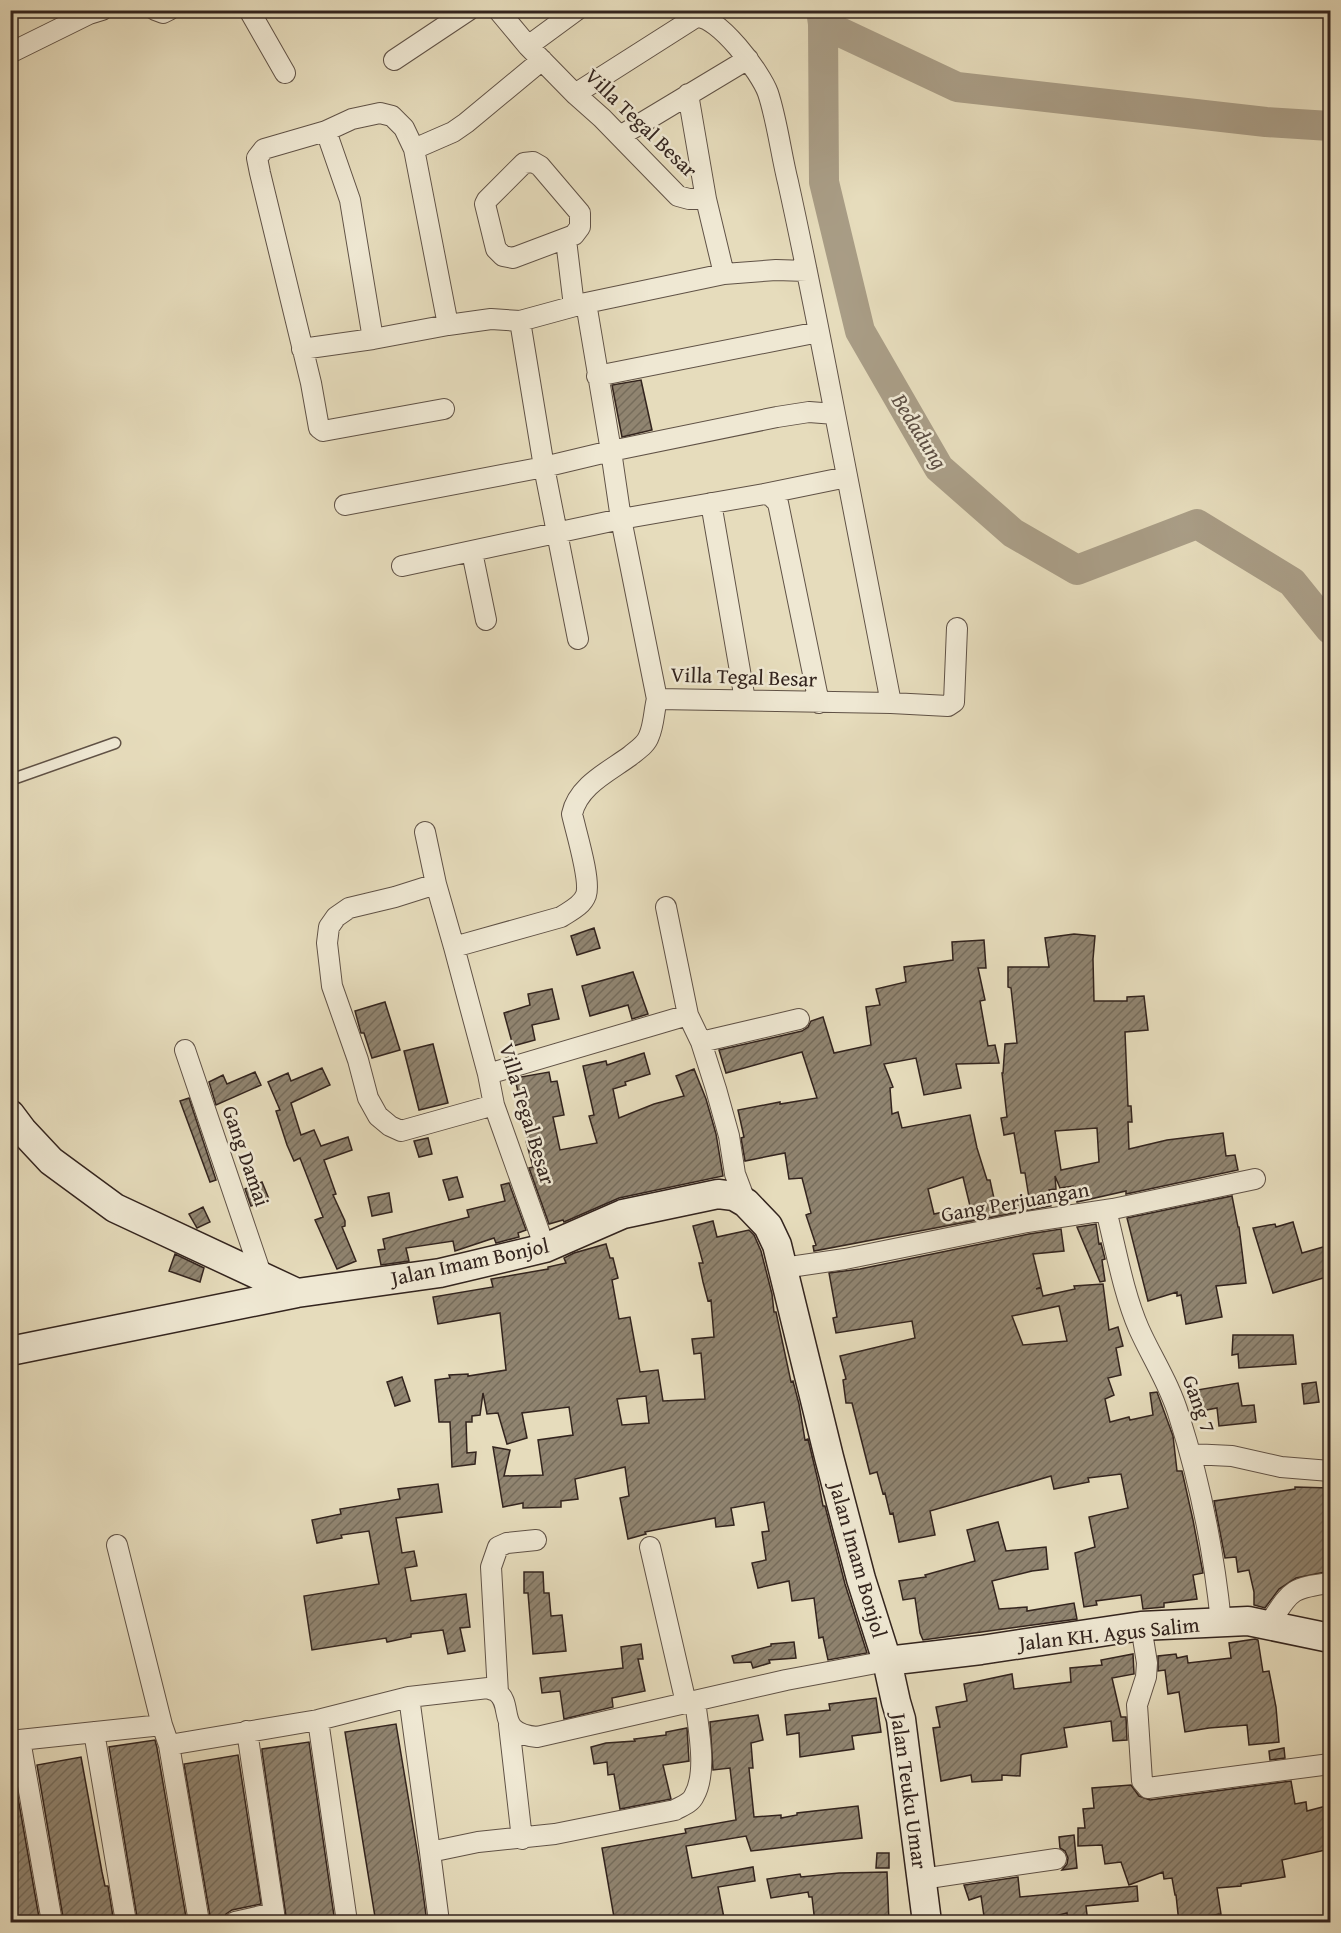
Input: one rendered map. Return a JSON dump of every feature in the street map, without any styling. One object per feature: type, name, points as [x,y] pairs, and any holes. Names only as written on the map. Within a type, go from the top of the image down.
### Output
[{"type":"street","points":[[10,53],[89,14],[102,10]]},
{"type":"street","points":[[155,10],[163,13],[169,10]]},
{"type":"street","points":[[249,10],[285,73]]},
{"type":"street","points":[[393,60],[469,10]]},
{"type":"street","name":"Villa Tegal Besar","points":[[498,10],[535,53],[678,196],[689,199],[706,199],[724,274]]},
{"type":"street","points":[[414,149],[453,132],[466,123],[577,10]]},
{"type":"street","points":[[576,94],[696,17],[707,18],[725,34],[748,59],[767,92],[807,271],[891,704]]},
{"type":"street","points":[[620,136],[748,59]]},
{"type":"street","points":[[688,94],[706,199]]},
{"type":"street","points":[[444,409],[323,431],[319,428],[311,383],[257,158],[264,150],[327,131],[352,119],[380,113],[392,116],[404,128],[414,149],[448,325]]},
{"type":"street","points":[[327,131],[350,200],[374,339]]},
{"type":"street","points":[[524,163],[538,164],[580,213],[580,227],[566,240],[513,258],[503,256],[496,249],[486,212],[487,200],[524,163]]},
{"type":"street","points":[[566,240],[597,376],[621,519],[657,699]]},
{"type":"street","points":[[302,349],[491,319],[520,321],[580,305],[724,274],[776,270],[807,271]]},
{"type":"street","points":[[520,321],[544,467],[578,639]]},
{"type":"street","points":[[597,376],[819,332]]},
{"type":"street","points":[[345,505],[544,467],[611,450],[777,417],[809,412],[835,414]]},
{"type":"street","points":[[402,566],[621,519],[847,477]]},
{"type":"street","points":[[764,494],[771,496],[778,503],[819,703]]},
{"type":"street","points":[[711,503],[745,700]]},
{"type":"street","points":[[472,552],[486,620]]},
{"type":"street","name":"Villa Tegal Besar","points":[[546,1248],[494,1105],[454,947],[561,916],[576,908],[586,897],[588,883],[572,814],[574,807],[585,788],[641,747],[649,737],[657,699],[948,706],[954,702],[957,628]]},
{"type":"street","points":[[424,832],[454,947]]},
{"type":"street","points":[[436,884],[349,908],[336,917],[328,927],[327,943],[332,986],[368,1098],[378,1116],[390,1126],[401,1131],[494,1105]]},
{"type":"street","points":[[666,907],[688,1015],[701,1042],[729,1136],[735,1173],[746,1203]]},
{"type":"street","points":[[488,1074],[688,1015]]},
{"type":"street","points":[[701,1042],[799,1019]]},
{"type":"street","name":"Gang Damai","points":[[185,1050],[262,1277]]},
{"type":"street","points":[[10,1114],[51,1161],[116,1208],[297,1293]]},
{"type":"street","name":"Gang Perjuangan","points":[[783,1268],[845,1259],[1027,1222],[1107,1210],[1256,1179]]},
{"type":"street","name":"Jalan Imam Bonjol","points":[[10,1352],[297,1293],[440,1273],[546,1248],[623,1214],[718,1194],[734,1196],[759,1215],[772,1232],[861,1579],[887,1661]]},
{"type":"street","name":"Gang 7","points":[[1107,1210],[1126,1290],[1139,1328],[1179,1413],[1191,1454],[1221,1622]]},
{"type":"street","points":[[1191,1454],[1232,1456],[1281,1467],[1330,1471]]},
{"type":"street","points":[[522,1839],[509,1725],[498,1692],[491,1568],[498,1547],[507,1543],[536,1540]]},
{"type":"street","points":[[117,1545],[169,1745],[199,1923]]},
{"type":"street","points":[[430,1852],[478,1842],[522,1839],[675,1810],[694,1797],[700,1776],[700,1748],[691,1702],[650,1547]]},
{"type":"street","points":[[1269,1624],[1293,1592],[1304,1586],[1330,1583]]},
{"type":"street","name":"Jalan KH. Agus Salim","points":[[887,1661],[981,1650],[1141,1626],[1248,1621],[1330,1638]]},
{"type":"street","points":[[1141,1626],[1147,1663],[1146,1677],[1137,1705],[1142,1781],[1145,1787],[1330,1764]]},
{"type":"street","points":[[509,1725],[521,1733],[537,1737],[786,1680],[887,1661]]},
{"type":"street","name":"Jalan Teuku Umar","points":[[887,1661],[901,1719],[927,1923]]},
{"type":"street","points":[[169,1745],[318,1720],[409,1697],[488,1688],[498,1692]]},
{"type":"street","points":[[409,1697],[439,1923]]},
{"type":"street","points":[[318,1720],[347,1923]]},
{"type":"street","points":[[52,1923],[15,1741],[162,1725]]},
{"type":"street","points":[[235,1923],[274,1918],[247,1731]]},
{"type":"street","points":[[94,1732],[126,1923]]},
{"type":"street","points":[[921,1879],[1056,1859]]},
{"type":"lane","points":[[10,780],[115,743]]},
{"type":"building","points":[[641,380],[652,430],[622,437],[612,385]]},
{"type":"building","points":[[594,928],[600,948],[577,955],[571,936]]},
{"type":"building","points":[[1074,934],[1095,936],[1094,1001],[1127,1001],[1127,997],[1144,996],[1148,1030],[1125,1032],[1128,1106],[1131,1106],[1132,1122],[1128,1122],[1129,1149],[1167,1140],[1223,1133],[1226,1156],[1235,1155],[1238,1170],[1077,1202],[1073,1186],[1060,1188],[1055,1176],[1056,1189],[1049,1190],[1051,1206],[814,1251],[813,1246],[816,1245],[806,1215],[811,1213],[802,1178],[789,1179],[785,1153],[745,1161],[741,1138],[744,1137],[738,1110],[817,1098],[802,1052],[726,1073],[719,1050],[802,1031],[811,1021],[823,1017],[834,1053],[871,1045],[866,1007],[880,1005],[876,989],[906,982],[904,967],[953,960],[952,942],[984,940],[986,968],[978,968],[985,1000],[980,1001],[988,1046],[995,1045],[999,1063],[956,1064],[961,1088],[924,1095],[916,1058],[884,1064],[893,1087],[890,1088],[892,1114],[898,1112],[902,1128],[970,1115],[977,1148],[987,1180],[990,1180],[995,1203],[1029,1198],[1025,1173],[1021,1173],[1014,1133],[1004,1135],[1001,1118],[1007,1117],[1002,1073],[1005,1044],[1017,1043],[1011,988],[1008,987],[1008,967],[1049,967],[1045,938]],"holes":[[[1097,1128],[1099,1162],[1061,1170],[1055,1131]],[[963,1177],[970,1206],[934,1214],[928,1189]]]},
{"type":"building","points":[[633,972],[648,1014],[632,1019],[628,1005],[590,1016],[582,986]]},
{"type":"building","points":[[552,989],[559,1019],[532,1025],[535,1040],[513,1046],[504,1013],[530,1005],[528,994]]},
{"type":"building","points":[[385,1002],[400,1050],[372,1058],[364,1033],[361,1033],[355,1011]]},
{"type":"building","points":[[433,1044],[448,1103],[419,1110],[404,1051]]},
{"type":"building","points":[[644,1053],[650,1074],[625,1082],[626,1085],[613,1089],[619,1118],[654,1104],[684,1096],[676,1076],[694,1069],[716,1134],[723,1176],[619,1198],[564,1222],[563,1220],[549,1224],[529,1168],[533,1167],[515,1078],[549,1072],[551,1082],[557,1081],[564,1115],[553,1117],[560,1150],[597,1143],[589,1116],[594,1115],[583,1066],[606,1061],[607,1065]]},
{"type":"building","points":[[322,1068],[330,1085],[291,1103],[301,1135],[314,1130],[321,1146],[348,1137],[352,1150],[324,1160],[336,1194],[333,1195],[345,1221],[345,1226],[342,1227],[356,1261],[337,1269],[315,1220],[323,1217],[300,1158],[294,1161],[287,1145],[276,1111],[280,1110],[268,1082],[288,1073],[291,1081]]},
{"type":"building","points":[[255,1072],[261,1085],[216,1105],[209,1082],[223,1075],[227,1084]]},
{"type":"building","points":[[189,1098],[216,1180],[210,1182],[180,1101]]},
{"type":"building","points":[[428,1138],[432,1154],[419,1157],[414,1141]]},
{"type":"building","points":[[457,1177],[463,1197],[449,1200],[443,1180]]},
{"type":"building","points":[[262,1182],[269,1199],[251,1206],[245,1189]]},
{"type":"building","points":[[509,1183],[526,1230],[518,1233],[519,1237],[496,1243],[494,1238],[455,1251],[453,1241],[406,1248],[409,1261],[381,1265],[378,1250],[385,1249],[383,1239],[469,1217],[467,1210],[505,1201],[501,1185]]},
{"type":"building","points":[[389,1193],[392,1212],[372,1216],[368,1197]]},
{"type":"building","points":[[1232,1196],[1239,1227],[1246,1283],[1216,1286],[1222,1317],[1186,1324],[1181,1295],[1177,1296],[1177,1292],[1148,1301],[1127,1218]]},
{"type":"building","points":[[203,1207],[210,1222],[197,1228],[189,1214]]},
{"type":"building","points":[[713,1221],[717,1237],[749,1230],[754,1235],[761,1251],[791,1382],[793,1381],[799,1404],[805,1440],[808,1439],[823,1506],[825,1506],[845,1584],[867,1653],[828,1660],[823,1637],[819,1638],[814,1598],[792,1601],[789,1581],[758,1588],[752,1563],[766,1560],[762,1532],[769,1531],[764,1502],[731,1508],[734,1525],[716,1527],[715,1518],[645,1532],[646,1534],[628,1539],[620,1498],[629,1496],[625,1467],[575,1479],[578,1499],[561,1501],[561,1507],[523,1508],[523,1503],[503,1507],[493,1447],[510,1450],[504,1476],[543,1475],[538,1440],[573,1435],[569,1407],[522,1413],[527,1438],[507,1444],[498,1413],[487,1414],[483,1393],[480,1415],[472,1416],[472,1422],[466,1422],[467,1453],[476,1452],[475,1464],[452,1467],[450,1422],[439,1422],[435,1380],[450,1378],[449,1375],[468,1374],[468,1376],[506,1370],[500,1313],[438,1324],[433,1297],[493,1287],[491,1279],[548,1269],[548,1267],[566,1263],[564,1258],[574,1253],[606,1244],[610,1258],[613,1258],[618,1278],[612,1280],[619,1319],[630,1317],[640,1372],[658,1370],[663,1401],[705,1399],[701,1353],[694,1354],[692,1339],[714,1337],[711,1300],[708,1301],[703,1282],[699,1263],[703,1263],[693,1226]],"holes":[[[646,1396],[649,1423],[622,1425],[617,1399]]]},
{"type":"building","points":[[1293,1222],[1302,1253],[1330,1245],[1330,1276],[1273,1293],[1253,1228],[1275,1224],[1276,1227]]},
{"type":"building","points":[[1096,1224],[1099,1244],[1101,1243],[1105,1259],[1102,1260],[1105,1281],[1100,1282],[1077,1227]]},
{"type":"building","points":[[1061,1229],[1064,1251],[1033,1254],[1041,1287],[1036,1289],[1041,1288],[1043,1296],[1075,1289],[1074,1286],[1103,1284],[1109,1330],[1118,1327],[1123,1346],[1116,1348],[1121,1375],[1108,1378],[1114,1395],[1105,1399],[1110,1422],[1129,1417],[1130,1420],[1153,1415],[1150,1393],[1157,1392],[1173,1436],[1177,1471],[1182,1471],[1193,1520],[1203,1573],[1193,1575],[1197,1599],[1164,1603],[1164,1607],[1143,1609],[1141,1595],[1096,1601],[1097,1605],[1084,1607],[1075,1553],[1095,1547],[1089,1517],[1128,1508],[1121,1474],[1088,1478],[1089,1482],[1054,1489],[1051,1476],[930,1511],[935,1535],[899,1542],[893,1513],[890,1514],[877,1472],[870,1474],[852,1403],[846,1403],[843,1380],[846,1379],[840,1356],[915,1338],[912,1321],[836,1333],[833,1318],[837,1317],[829,1273],[860,1269]],"holes":[[[1059,1306],[1067,1341],[1023,1345],[1012,1316]]]},
{"type":"building","points":[[175,1254],[204,1268],[200,1282],[169,1271]]},
{"type":"building","points":[[1233,1335],[1293,1335],[1296,1364],[1239,1368],[1238,1354],[1232,1355]]},
{"type":"building","points":[[402,1377],[410,1401],[395,1406],[387,1382]]},
{"type":"building","points":[[1316,1382],[1319,1402],[1304,1404],[1302,1384]]},
{"type":"building","points":[[1238,1383],[1242,1406],[1254,1405],[1256,1422],[1219,1426],[1217,1408],[1201,1411],[1197,1390]]},
{"type":"building","points":[[438,1484],[442,1512],[396,1518],[402,1553],[414,1551],[417,1566],[405,1568],[411,1601],[466,1594],[470,1627],[460,1628],[465,1651],[448,1654],[443,1630],[411,1634],[411,1637],[387,1642],[386,1638],[312,1650],[304,1596],[379,1584],[369,1531],[341,1535],[342,1538],[317,1543],[312,1520],[341,1514],[340,1509],[400,1499],[398,1489]]},
{"type":"building","points":[[1295,1487],[1330,1488],[1330,1571],[1296,1578],[1279,1589],[1265,1608],[1254,1605],[1254,1592],[1249,1570],[1238,1572],[1236,1557],[1225,1558],[1214,1501],[1295,1489]]},
{"type":"building","points":[[998,1522],[1006,1551],[1046,1547],[1048,1569],[992,1581],[999,1609],[1027,1607],[1027,1611],[1074,1603],[1077,1619],[923,1640],[915,1598],[903,1600],[899,1581],[926,1577],[925,1575],[975,1561],[967,1530]]},
{"type":"building","points":[[524,1572],[543,1572],[544,1593],[549,1593],[551,1616],[562,1615],[566,1651],[533,1654],[528,1593],[524,1593]]},
{"type":"building","points":[[1258,1640],[1263,1672],[1269,1671],[1276,1707],[1279,1742],[1249,1745],[1247,1725],[1185,1732],[1179,1692],[1168,1694],[1165,1670],[1158,1671],[1158,1656],[1176,1654],[1177,1658],[1187,1656],[1188,1663],[1231,1658],[1229,1643]]},
{"type":"building","points":[[794,1642],[796,1658],[769,1660],[770,1663],[753,1668],[751,1662],[734,1663],[732,1656],[771,1646],[771,1644]]},
{"type":"building","points":[[641,1644],[643,1659],[638,1659],[645,1691],[612,1698],[613,1707],[564,1719],[560,1691],[542,1693],[540,1678],[623,1668],[621,1647]]},
{"type":"building","points":[[1133,1654],[1134,1674],[1112,1678],[1121,1717],[1126,1717],[1127,1740],[1113,1741],[1111,1721],[1064,1728],[1067,1747],[1021,1755],[1020,1776],[1002,1775],[1002,1780],[972,1782],[971,1775],[941,1781],[933,1728],[940,1727],[936,1707],[967,1701],[964,1684],[1012,1674],[1014,1689],[1071,1682],[1070,1668],[1102,1665],[1101,1660]]},
{"type":"building","points":[[876,1698],[881,1732],[852,1736],[854,1749],[800,1757],[799,1733],[787,1735],[785,1715],[830,1710],[829,1704]]},
{"type":"building","points":[[758,1715],[763,1740],[751,1743],[753,1768],[749,1768],[754,1817],[781,1815],[781,1818],[797,1815],[797,1813],[858,1806],[862,1838],[751,1851],[746,1836],[686,1846],[692,1878],[753,1867],[755,1881],[718,1887],[725,1923],[615,1923],[602,1848],[686,1833],[685,1829],[736,1820],[730,1768],[713,1770],[710,1722]]},
{"type":"building","points":[[396,1724],[427,1923],[376,1923],[345,1732]]},
{"type":"building","points":[[687,1728],[689,1761],[663,1765],[671,1799],[620,1809],[614,1774],[608,1775],[607,1762],[594,1764],[591,1747],[666,1735],[666,1732]]},
{"type":"building","points":[[155,1740],[187,1923],[138,1923],[109,1747]]},
{"type":"building","points":[[309,1742],[335,1923],[287,1923],[262,1751],[262,1749]]},
{"type":"building","points":[[1284,1748],[1285,1758],[1270,1760],[1269,1751]]},
{"type":"building","points":[[238,1755],[261,1904],[232,1910],[223,1920],[211,1922],[184,1764]]},
{"type":"building","points":[[81,1757],[102,1872],[105,1886],[108,1886],[114,1923],[64,1923],[37,1765]]},
{"type":"building","points":[[13,1769],[40,1923],[15,1923],[10,1899],[10,1770]]},
{"type":"building","points":[[1291,1781],[1295,1804],[1306,1802],[1307,1811],[1330,1805],[1330,1849],[1282,1860],[1285,1877],[1241,1884],[1241,1886],[1217,1888],[1221,1914],[1200,1917],[1200,1923],[1179,1923],[1172,1878],[1164,1879],[1163,1872],[1129,1885],[1121,1862],[1105,1864],[1102,1845],[1078,1846],[1078,1828],[1085,1828],[1083,1809],[1094,1808],[1092,1788],[1131,1785],[1139,1796],[1150,1800]]},
{"type":"building","points":[[1074,1835],[1077,1868],[1062,1870],[1068,1858],[1065,1851],[1060,1848],[1059,1837]]},
{"type":"building","points":[[877,1853],[889,1853],[889,1868],[876,1868]]},
{"type":"building","points":[[887,1872],[889,1923],[815,1923],[812,1897],[809,1897],[808,1892],[771,1898],[767,1879],[800,1874],[801,1877]]},
{"type":"building","points":[[1018,1877],[1020,1897],[1137,1886],[1138,1901],[1086,1906],[1088,1923],[1068,1923],[1067,1913],[1028,1923],[985,1923],[981,1896],[969,1900],[964,1885]]},
{"type":"waterway","name":"Bedadung","points":[[821,10],[824,182],[860,331],[939,468],[1013,533],[1077,570],[1197,524],[1292,582],[1330,629]]},
{"type":"waterway","points":[[823,24],[957,87],[1266,122],[1330,126]]}]
